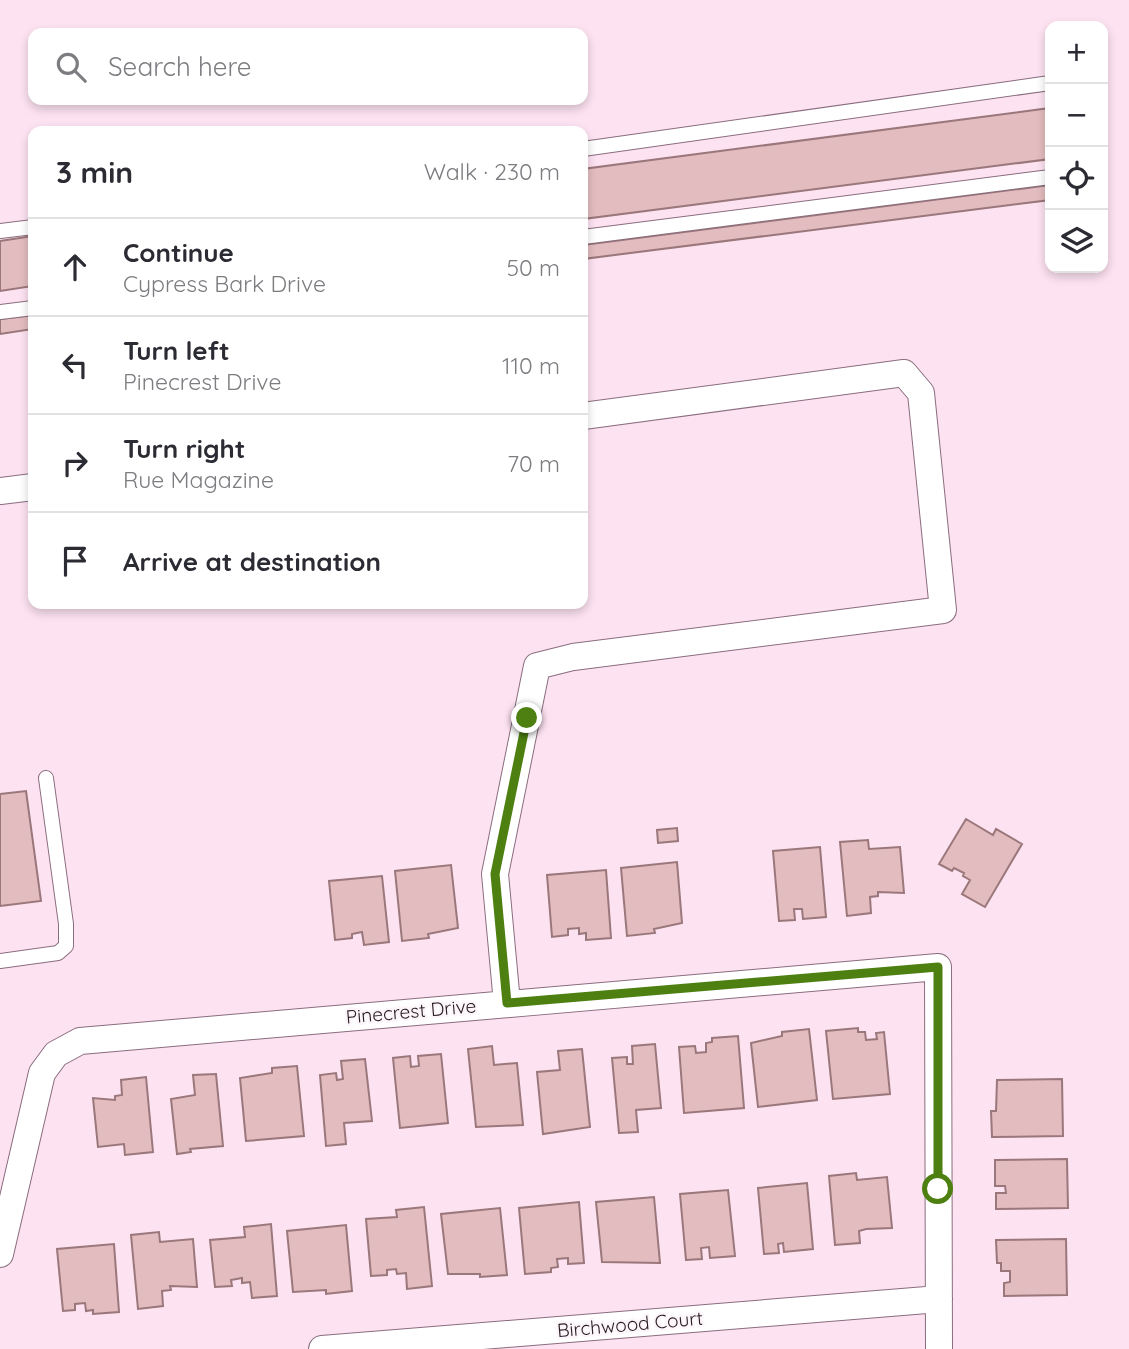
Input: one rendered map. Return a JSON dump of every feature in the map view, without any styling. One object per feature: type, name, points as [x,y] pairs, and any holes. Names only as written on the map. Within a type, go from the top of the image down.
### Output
[{"type":"street","points":[[507,1003],[495,874],[537,666],[573,657],[943,610],[921,393],[904,373],[588,415]]},
{"type":"street","points":[[0,491],[28,488]]},
{"type":"street","name":"Pinecrest Drive","points":[[0,1254],[42,1073],[55,1054],[67,1046],[93,1038],[938,967],[939,1299]]},
{"type":"street","points":[[939,1299],[939,1349]]},
{"type":"street","name":"Birchwood Court","points":[[322,1349],[939,1299]]},
{"type":"lane","points":[[588,148],[1045,84]]},
{"type":"lane","points":[[588,236],[1045,178]]},
{"type":"lane","points":[[0,232],[28,228]]},
{"type":"lane","points":[[0,312],[28,309]]},
{"type":"lane","points":[[0,961],[58,953],[66,946],[66,924],[46,778]]},
{"type":"building","points":[[1045,109],[1045,160],[588,218],[588,168]]},
{"type":"building","points":[[1045,186],[1045,201],[588,258],[588,244]]},
{"type":"building","points":[[28,237],[28,287],[0,291],[0,241]]},
{"type":"building","points":[[28,316],[28,330],[0,334],[0,319]]},
{"type":"building","points":[[26,791],[41,901],[0,906],[0,794]]},
{"type":"building","points":[[966,819],[993,835],[996,829],[1022,844],[985,907],[962,894],[970,880],[963,876],[964,873],[954,868],[952,871],[939,864]]},
{"type":"building","points":[[677,828],[678,841],[658,843],[657,830]]},
{"type":"building","points":[[868,840],[869,849],[900,847],[904,893],[878,892],[878,896],[870,897],[871,913],[847,916],[840,842]]},
{"type":"building","points":[[820,847],[826,917],[803,919],[802,909],[794,909],[795,920],[779,921],[773,851]]},
{"type":"building","points":[[677,862],[682,923],[654,929],[655,933],[627,936],[621,868]]},
{"type":"building","points":[[451,865],[458,928],[428,934],[429,938],[402,941],[395,871]]},
{"type":"building","points":[[606,870],[611,938],[586,940],[586,933],[579,934],[579,928],[568,929],[568,935],[552,937],[547,875]]},
{"type":"building","points":[[382,876],[389,942],[364,945],[362,932],[352,934],[352,938],[335,940],[329,881]]},
{"type":"building","points":[[858,1028],[858,1032],[865,1032],[866,1040],[877,1039],[876,1033],[884,1032],[890,1094],[833,1099],[826,1031]]},
{"type":"building","points":[[809,1029],[817,1100],[758,1107],[751,1043],[782,1036],[782,1032]]},
{"type":"building","points":[[738,1036],[744,1108],[684,1113],[679,1047],[695,1046],[696,1053],[706,1052],[706,1043],[712,1042],[712,1038]]},
{"type":"building","points":[[655,1044],[661,1108],[636,1110],[638,1132],[619,1133],[612,1058],[627,1057],[627,1064],[633,1064],[632,1046]]},
{"type":"building","points":[[492,1046],[494,1065],[517,1063],[523,1125],[476,1127],[468,1049]]},
{"type":"building","points":[[582,1049],[590,1127],[543,1134],[537,1072],[560,1070],[558,1051]]},
{"type":"building","points":[[441,1054],[448,1123],[400,1128],[393,1058],[410,1056],[411,1067],[419,1066],[418,1056]]},
{"type":"building","points":[[365,1059],[372,1121],[344,1123],[346,1144],[326,1146],[320,1075],[336,1073],[337,1080],[343,1079],[341,1061]]},
{"type":"building","points":[[297,1066],[304,1136],[246,1141],[240,1078],[272,1073],[272,1068]]},
{"type":"building","points":[[216,1074],[223,1146],[190,1149],[191,1152],[177,1154],[171,1099],[195,1095],[193,1075]]},
{"type":"building","points":[[146,1077],[153,1152],[125,1155],[124,1144],[98,1147],[93,1098],[115,1100],[115,1096],[122,1095],[121,1080]]},
{"type":"building","points":[[1062,1079],[1063,1136],[992,1137],[991,1111],[996,1111],[997,1080]]},
{"type":"building","points":[[1067,1159],[1068,1208],[996,1209],[996,1193],[1006,1193],[1005,1186],[995,1186],[995,1160]]},
{"type":"building","points":[[856,1173],[857,1180],[887,1177],[892,1228],[859,1231],[860,1243],[835,1245],[829,1176]]},
{"type":"building","points":[[807,1183],[813,1249],[784,1252],[783,1243],[778,1244],[779,1253],[764,1254],[758,1188]]},
{"type":"building","points":[[728,1190],[735,1256],[710,1258],[709,1247],[701,1248],[702,1259],[686,1260],[680,1194]]},
{"type":"building","points":[[654,1197],[660,1263],[602,1262],[596,1202]]},
{"type":"building","points":[[579,1202],[584,1263],[568,1264],[568,1258],[557,1259],[558,1267],[551,1268],[551,1272],[525,1274],[519,1208]]},
{"type":"building","points":[[424,1207],[432,1286],[407,1289],[406,1273],[397,1274],[396,1269],[387,1270],[387,1275],[371,1276],[366,1219],[397,1217],[396,1210]]},
{"type":"building","points":[[500,1208],[507,1275],[480,1277],[480,1274],[448,1274],[441,1214]]},
{"type":"building","points":[[271,1224],[277,1296],[252,1298],[250,1282],[242,1283],[242,1278],[231,1280],[232,1286],[215,1287],[210,1240],[245,1237],[244,1227]]},
{"type":"building","points":[[346,1225],[352,1291],[326,1294],[326,1290],[293,1292],[287,1231]]},
{"type":"building","points":[[159,1232],[160,1242],[193,1239],[197,1287],[170,1286],[171,1290],[162,1291],[163,1306],[138,1309],[131,1235]]},
{"type":"building","points":[[1066,1239],[1067,1295],[1004,1296],[1004,1283],[1010,1282],[1010,1271],[1001,1271],[1001,1263],[997,1263],[996,1240]]},
{"type":"building","points":[[114,1244],[119,1312],[93,1314],[93,1310],[86,1311],[85,1303],[75,1304],[75,1310],[63,1311],[57,1249]]},
{"type":"route","points":[[527,718],[495,874],[507,1003],[938,967],[938,1189]]}]
